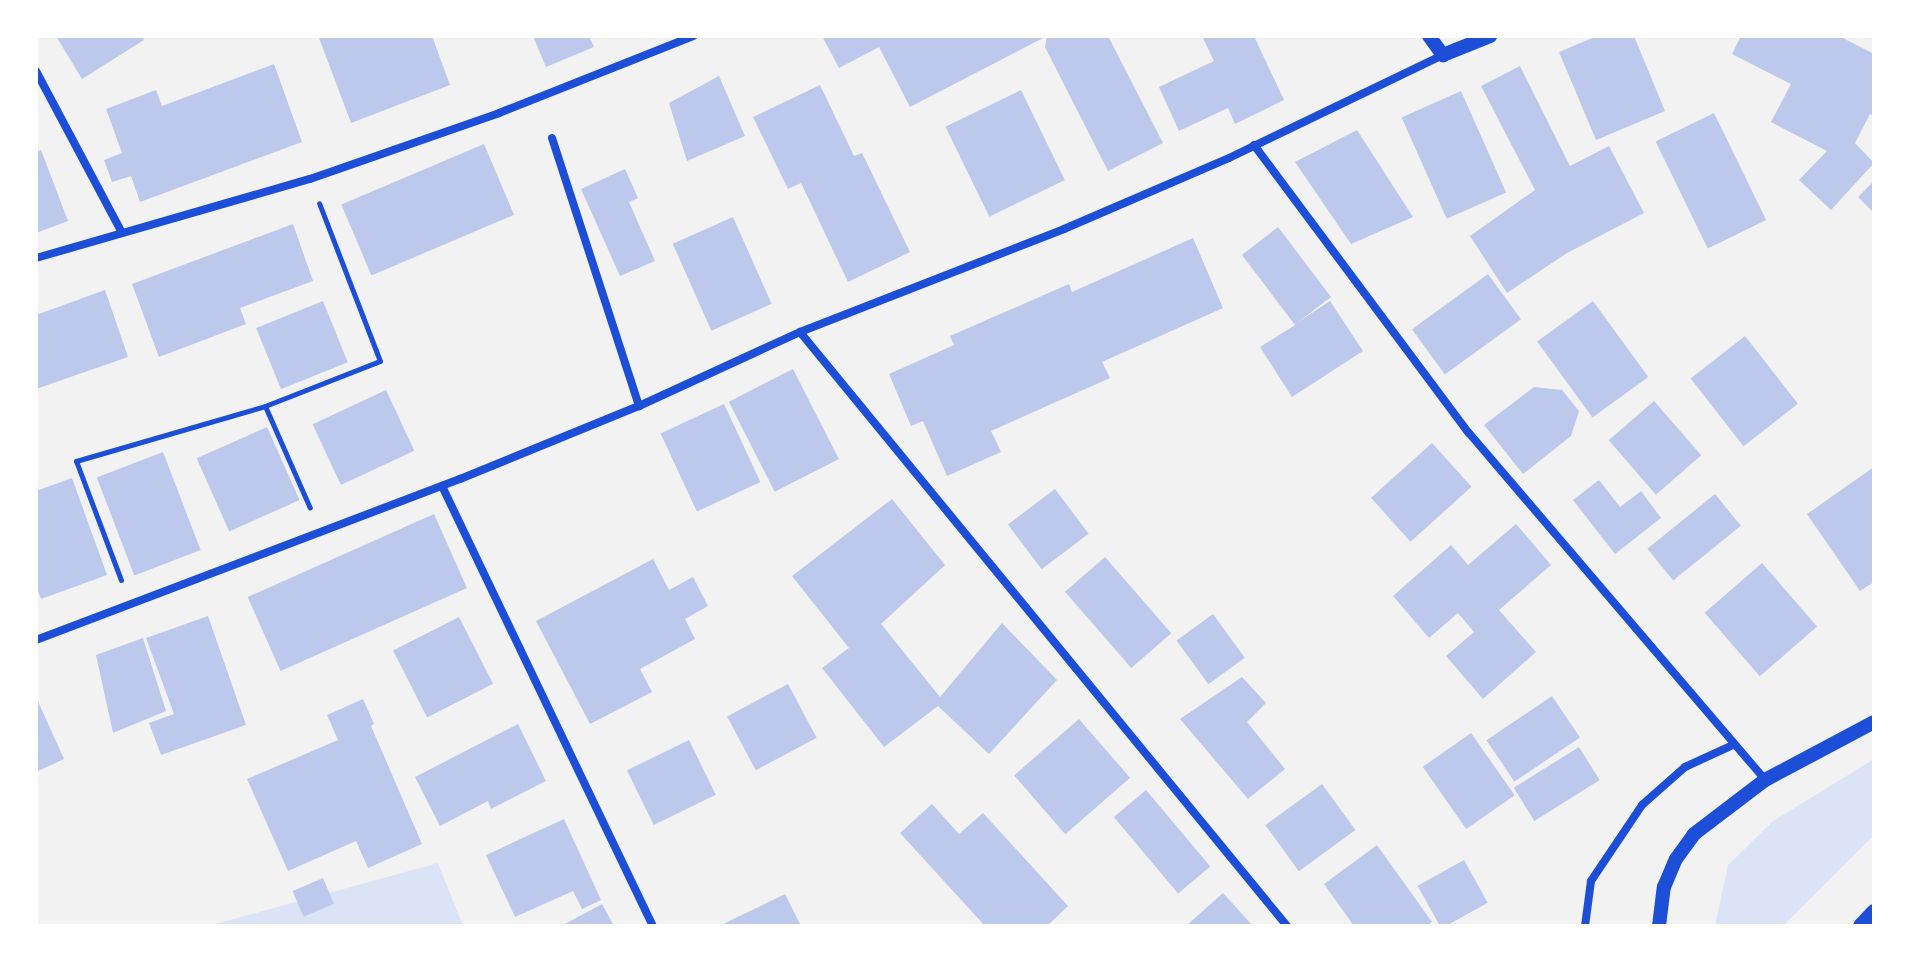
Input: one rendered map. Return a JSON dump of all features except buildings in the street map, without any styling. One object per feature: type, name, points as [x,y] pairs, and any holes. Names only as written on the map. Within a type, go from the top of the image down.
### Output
[{"type":"main road","points":[[1861,926],[1874,912]]},
{"type":"street","points":[[36,258],[310,179],[499,113],[693,36]]},
{"type":"street","points":[[1429,36],[1443,55]]},
{"type":"street","points":[[36,640],[442,486],[639,406],[800,332],[1064,229],[1490,36]]},
{"type":"street","points":[[36,71],[121,231]]},
{"type":"street","points":[[552,138],[639,406]]},
{"type":"street","points":[[1254,145],[1469,433],[1765,780]]},
{"type":"street","points":[[800,332],[1012,595],[1287,926]]},
{"type":"street","points":[[442,486],[653,926]]},
{"type":"street","points":[[1659,926],[1664,887],[1676,859],[1694,834],[1765,780],[1874,722]]},
{"type":"street","points":[[1585,926],[1591,881],[1642,805],[1685,767],[1733,745]]},
{"type":"path","points":[[130,604],[76,461],[265,406],[380,361],[310,179]]},
{"type":"path","points":[[265,406],[320,530]]},
{"type":"shaded area","points":[[1874,759],[1874,835],[1783,926],[1715,926],[1728,865],[1773,821]]},
{"type":"shaded area","points":[[438,863],[463,926],[208,926]]}]
